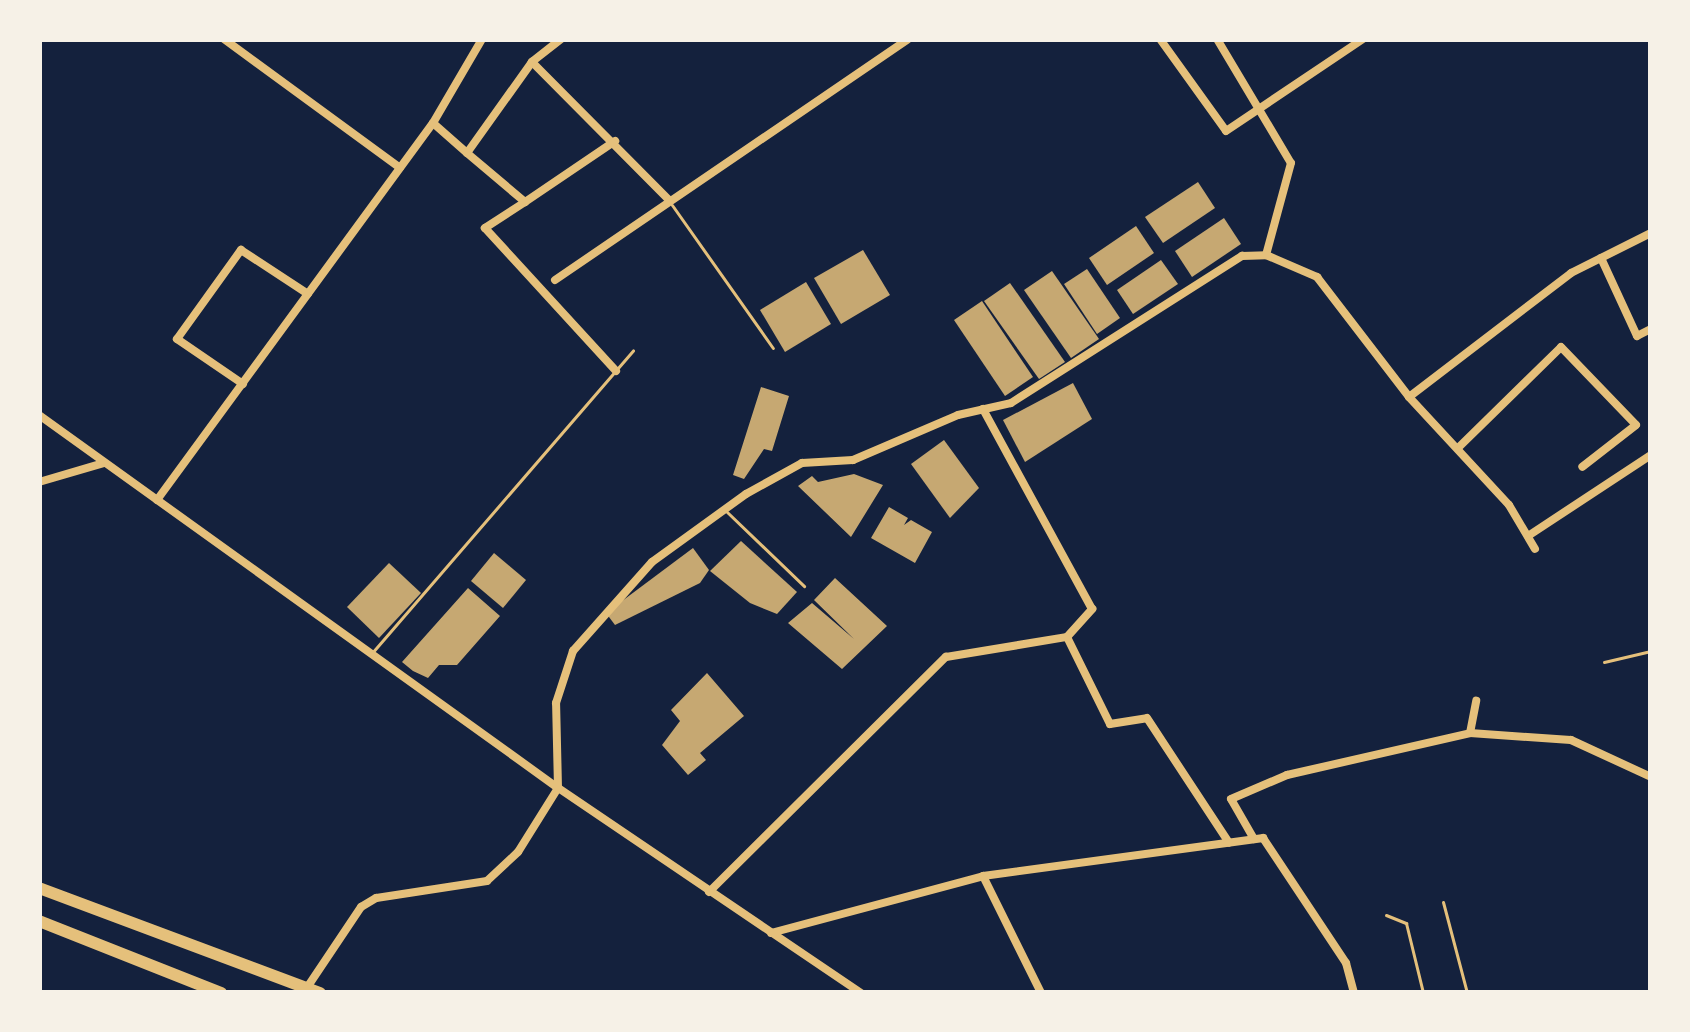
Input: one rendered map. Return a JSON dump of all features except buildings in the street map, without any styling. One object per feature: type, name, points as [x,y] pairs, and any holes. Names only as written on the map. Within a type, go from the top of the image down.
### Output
[{"type":"highway","points":[[39,888],[310,992]]},
{"type":"highway","points":[[39,921],[221,993]]},
{"type":"street","points":[[224,39],[400,168]]},
{"type":"street","points":[[157,500],[433,123],[482,39]]},
{"type":"street","points":[[467,153],[532,62],[560,39]]},
{"type":"street","points":[[1160,39],[1220,130],[1363,39]]},
{"type":"street","points":[[1217,39],[1262,106],[1291,163],[1266,255]]},
{"type":"street","points":[[555,280],[905,40]]},
{"type":"street","points":[[532,62],[668,199]]},
{"type":"street","points":[[433,123],[525,202]]},
{"type":"street","points":[[615,141],[484,228],[616,371]]},
{"type":"street","points":[[1409,397],[1601,258],[1651,232]]},
{"type":"street","points":[[243,383],[177,339],[241,250],[308,294]]},
{"type":"street","points":[[310,992],[362,907],[487,881],[518,852],[558,788],[556,703],[574,651],[652,562],[725,510],[802,464],[853,460],[1068,370],[1242,256],[1266,255],[1317,277],[1535,549]]},
{"type":"street","points":[[1601,258],[1637,336],[1651,329]]},
{"type":"street","points":[[1458,448],[1561,347],[1636,425],[1582,467]]},
{"type":"street","points":[[709,892],[946,657],[1066,638],[1092,609],[983,409]]},
{"type":"street","points":[[39,415],[558,788],[861,993]]},
{"type":"street","points":[[1528,536],[1651,455]]},
{"type":"street","points":[[39,482],[105,463]]},
{"type":"street","points":[[1066,638],[1110,724],[1147,718],[1229,842]]},
{"type":"street","points":[[1470,733],[1476,701]]},
{"type":"street","points":[[1254,839],[1232,799],[1287,775],[1470,733],[1570,740],[1651,777]]},
{"type":"street","points":[[769,933],[983,876],[1262,838],[1346,963],[1354,993]]},
{"type":"street","points":[[983,876],[1041,993]]},
{"type":"lane","points":[[668,199],[773,348]]},
{"type":"lane","points":[[371,654],[633,351]]},
{"type":"lane","points":[[725,510],[804,586]]},
{"type":"lane","points":[[1604,662],[1651,651]]},
{"type":"lane","points":[[1443,902],[1467,993]]},
{"type":"lane","points":[[1386,915],[1406,923],[1423,993]]}]
